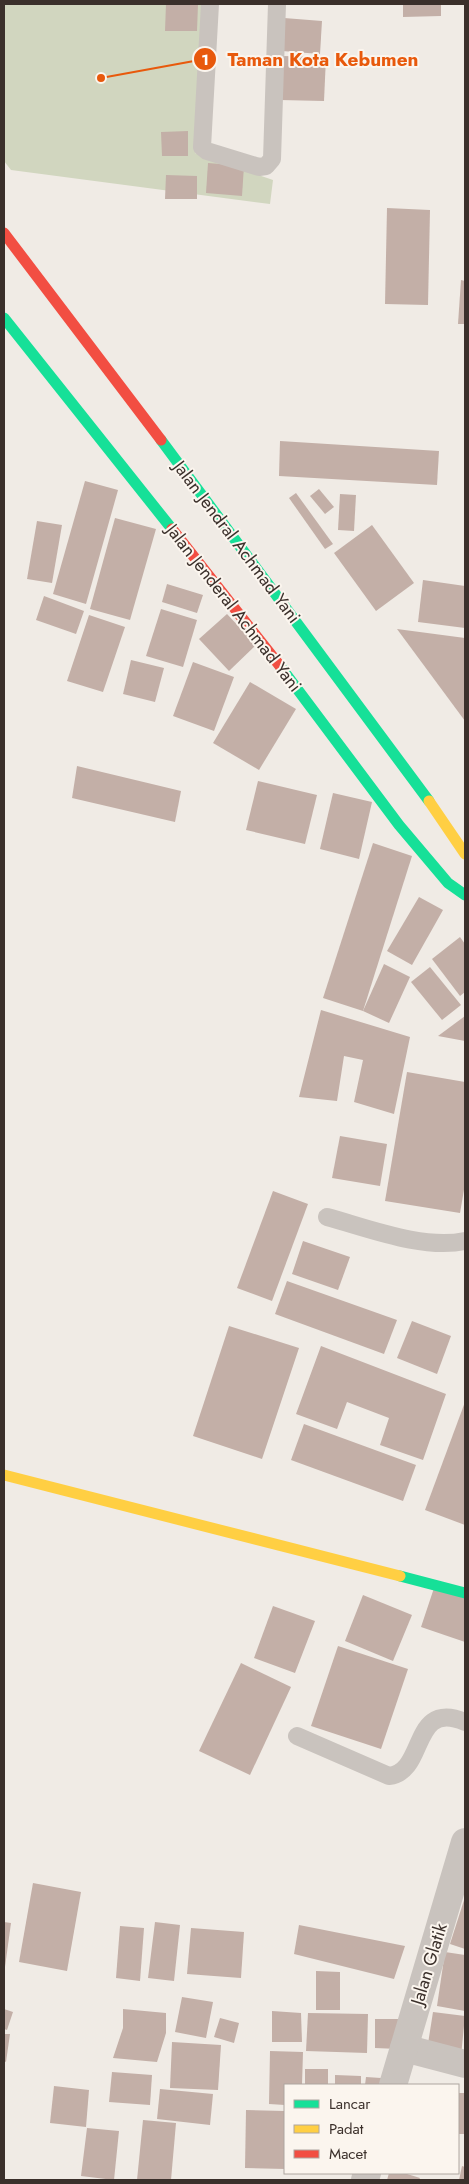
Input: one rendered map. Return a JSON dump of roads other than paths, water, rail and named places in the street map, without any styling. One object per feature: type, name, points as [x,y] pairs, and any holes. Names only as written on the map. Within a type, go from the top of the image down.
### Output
[{"type":"main road","name":"Jalan Jendral Achmad Yani","points":[[4,233],[406,769],[465,854]]},
{"type":"main road","name":"Jalan Jenderal Achmad Yani","points":[[4,318],[255,633],[399,824],[460,885]]},
{"type":"main road","points":[[4,1475],[465,1593]]},
{"type":"street","name":"Jalan Glatik","points":[[393,2084],[465,1842]]},
{"type":"street","points":[[404,2048],[465,2064]]},
{"type":"lane","points":[[210,4],[202,147],[207,151],[259,167],[266,166],[272,159],[277,4]]},
{"type":"lane","points":[[326,1218],[419,1241],[457,1242],[465,1240]]},
{"type":"lane","points":[[297,1736],[388,1776],[398,1774],[407,1767],[425,1728],[437,1719],[454,1718],[465,1722]]},
{"type":"place","name":"Taman Kota Kebumen","points":[[101,78]]}]
